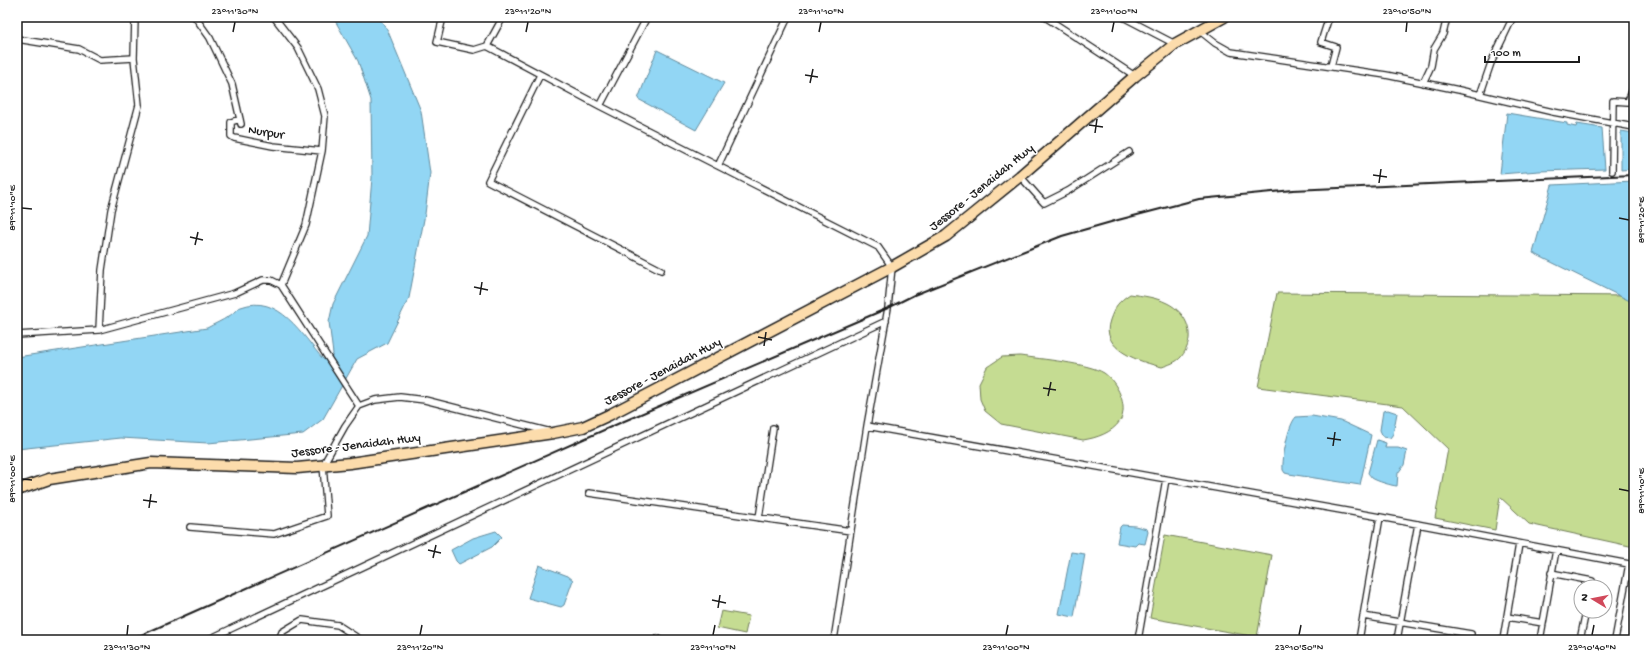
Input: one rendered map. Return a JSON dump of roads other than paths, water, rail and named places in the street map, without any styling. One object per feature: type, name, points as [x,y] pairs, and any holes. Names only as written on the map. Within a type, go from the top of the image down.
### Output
[{"type":"highway","name":"Jessore - Jenaidah Hwy","points":[[17,490],[49,479],[152,463],[297,468],[350,463],[554,433],[583,427],[598,421],[892,267],[946,236],[1020,176],[1135,76],[1175,44],[1224,17]]},
{"type":"street","points":[[99,330],[102,270],[111,210],[139,105],[134,58],[135,17]]},
{"type":"street","name":"Nurpur","points":[[195,17],[210,38],[232,84],[241,121],[231,122],[231,136],[234,138],[273,146],[322,151]]},
{"type":"street","points":[[274,17],[298,48],[318,89],[325,116],[322,151],[306,225],[281,285]]},
{"type":"street","points":[[443,17],[437,42],[474,50],[487,46],[503,17]]},
{"type":"street","points":[[600,106],[648,17]]},
{"type":"street","points":[[718,166],[788,17]]},
{"type":"street","points":[[1045,17],[1135,76]]},
{"type":"street","points":[[1123,17],[1175,44]]},
{"type":"street","points":[[1329,17],[1321,42],[1336,46],[1331,66]]},
{"type":"street","points":[[1423,83],[1431,66],[1434,49],[1443,34],[1447,17]]},
{"type":"street","points":[[1480,95],[1491,63],[1513,17]]},
{"type":"street","points":[[1200,31],[1215,43],[1231,52],[1287,62],[1331,66],[1423,83],[1553,112],[1634,127]]},
{"type":"street","points":[[17,39],[79,49],[100,60],[134,58]]},
{"type":"street","points":[[487,46],[600,106],[878,247],[892,267],[886,321],[867,426],[834,640]]},
{"type":"street","points":[[540,75],[488,181],[661,270]]},
{"type":"street","points":[[1612,171],[1612,101],[1628,102],[1634,85]]},
{"type":"street","points":[[1020,176],[1044,203],[1068,191],[1129,152]]},
{"type":"street","points":[[17,335],[99,330],[235,293],[264,280],[271,280],[281,285],[359,406]]},
{"type":"street","points":[[207,640],[886,321]]},
{"type":"street","points":[[190,527],[274,534],[327,516],[323,465],[345,426],[359,406],[375,400],[389,398],[425,400],[554,433]]},
{"type":"street","points":[[867,426],[1380,517],[1629,564],[1615,640]]},
{"type":"street","points":[[759,518],[773,428]]},
{"type":"street","points":[[1138,640],[1166,479]]},
{"type":"street","points":[[589,493],[851,531]]},
{"type":"street","points":[[1359,640],[1380,517]]},
{"type":"street","points":[[1397,640],[1418,524]]},
{"type":"street","points":[[1503,640],[1519,544]]},
{"type":"street","points":[[1541,640],[1556,550]]},
{"type":"street","points":[[1552,573],[1579,579]]},
{"type":"street","points":[[1363,616],[1471,634]]},
{"type":"street","points":[[1507,617],[1543,623]]},
{"type":"street","points":[[1580,640],[1584,619]]},
{"type":"street","points":[[279,640],[282,632],[302,620],[338,625],[361,640]]},
{"type":"water","points":[[333,17],[378,17],[387,29],[421,111],[430,173],[425,214],[409,298],[387,343],[357,359],[323,419],[303,434],[208,443],[121,438],[17,449],[17,357],[207,328],[226,318],[240,308],[255,304],[267,306],[278,311],[298,328],[323,359],[326,360],[331,358],[333,354],[329,322],[333,304],[367,236],[372,178],[371,100],[358,61]]},
{"type":"water","points":[[657,50],[724,83],[696,130],[638,99]]},
{"type":"water","points":[[1507,113],[1567,123],[1567,125],[1576,127],[1577,124],[1602,128],[1605,169],[1500,174]]},
{"type":"water","points":[[1621,131],[1634,133],[1634,169],[1621,170]]},
{"type":"water","points":[[1634,181],[1634,303],[1533,253],[1552,185]]},
{"type":"water","points":[[1388,410],[1397,413],[1393,434],[1390,438],[1383,437],[1380,430],[1383,411]]},
{"type":"water","points":[[1312,416],[1341,421],[1371,435],[1360,485],[1285,473],[1283,470],[1283,465],[1290,427],[1296,417]]},
{"type":"water","points":[[1377,440],[1386,443],[1385,448],[1398,448],[1407,451],[1404,465],[1398,473],[1397,486],[1374,479],[1368,473]]},
{"type":"water","points":[[1122,525],[1147,529],[1148,532],[1145,544],[1138,543],[1135,546],[1117,543],[1120,527]]},
{"type":"water","points":[[496,531],[502,537],[492,547],[459,564],[456,561],[451,550],[473,538]]},
{"type":"water","points":[[1071,552],[1085,554],[1074,617],[1059,614]]},
{"type":"water","points":[[539,565],[568,576],[573,580],[564,605],[561,607],[528,598]]},
{"type":"railway","points":[[130,640],[622,422],[888,308],[914,295],[1062,236],[1199,199],[1293,190],[1634,175]]}]
